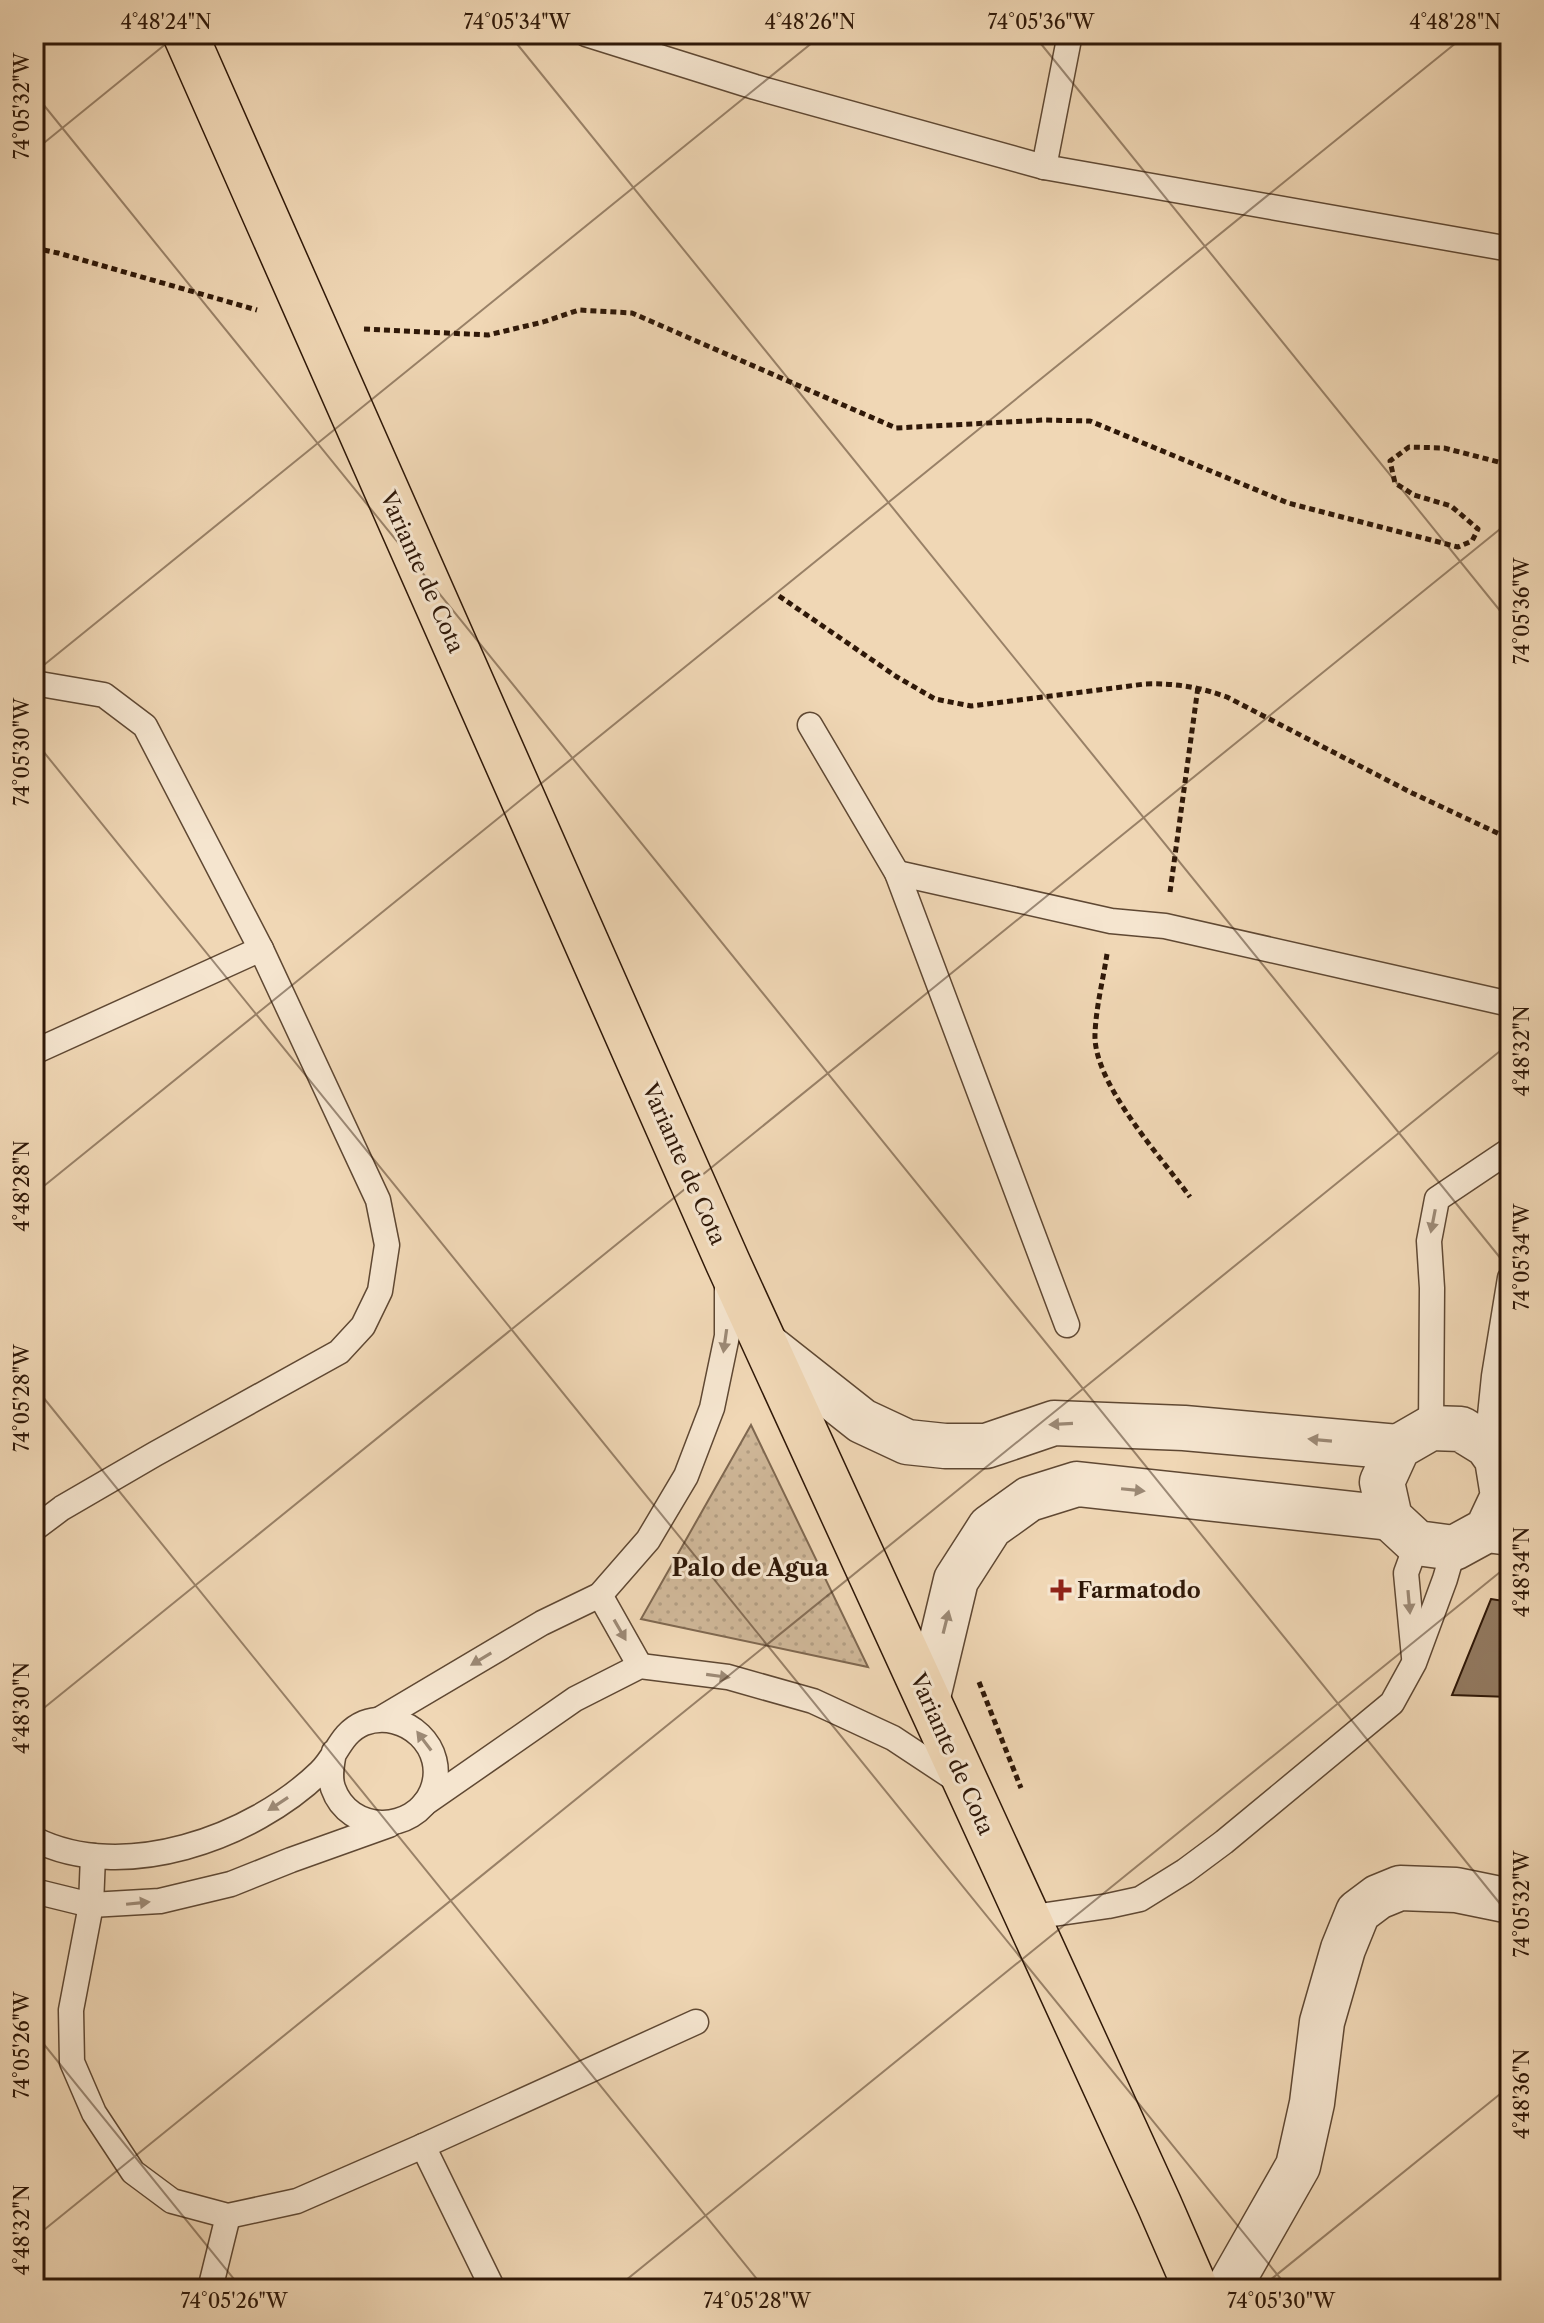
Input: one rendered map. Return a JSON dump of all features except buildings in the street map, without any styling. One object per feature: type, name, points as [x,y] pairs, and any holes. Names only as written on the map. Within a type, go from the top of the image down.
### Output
[{"type":"main road","name":"Variante de Cota","points":[[185,34],[728,1263],[1196,2289]]},
{"type":"street","points":[[767,1346],[862,1421],[907,1442],[986,1446],[1054,1423],[1414,1438],[1461,1429],[1498,1455],[1503,1496],[1452,1535],[1077,1484],[1029,1499],[990,1527],[956,1580],[928,1697]]},
{"type":"street","points":[[1414,1438],[1382,1482],[1452,1535]]},
{"type":"street","points":[[1228,2289],[1298,2166],[1312,2103],[1322,2022],[1343,1949],[1358,1912],[1378,1897],[1400,1888],[1456,1890],[1510,1901]]},
{"type":"lane","points":[[586,34],[755,87],[1044,167],[1510,249]]},
{"type":"lane","points":[[1044,167],[1070,34]]},
{"type":"lane","points":[[34,683],[104,695],[145,726],[261,949],[378,1200],[387,1245],[380,1291],[363,1326],[339,1352],[155,1454],[62,1508],[34,1529]]},
{"type":"lane","points":[[810,725],[897,873],[1067,1325]]},
{"type":"lane","points":[[897,873],[1111,921],[1165,926],[1510,1004]]},
{"type":"lane","points":[[34,1052],[261,949]]},
{"type":"lane","points":[[1414,1438],[1432,1288],[1429,1241],[1437,1199],[1509,1155]]},
{"type":"lane","points":[[34,1839],[52,1848],[93,1856],[165,1853],[250,1823],[323,1770],[345,1736],[361,1724],[380,1719],[542,1623],[600,1595],[648,1540],[686,1476],[712,1408],[727,1336],[728,1263]]},
{"type":"lane","points":[[1498,1455],[1494,1376],[1510,1278]]},
{"type":"lane","points":[[1414,1663],[1406,1573],[1452,1535]]},
{"type":"lane","points":[[1026,1918],[1140,1899],[1224,1842],[1392,1703],[1414,1663],[1445,1579],[1452,1535]]},
{"type":"lane","points":[[600,1595],[640,1666]]},
{"type":"lane","points":[[34,1891],[91,1905],[160,1901],[231,1884],[404,1820],[575,1699],[640,1666],[728,1677],[813,1701],[893,1738],[966,1787]]},
{"type":"lane","points":[[380,1719],[397,1720],[412,1728],[425,1740],[433,1755],[436,1772],[424,1805]]},
{"type":"lane","points":[[334,1752],[332,1787],[353,1815],[369,1822],[387,1824],[404,1820]]},
{"type":"lane","points":[[93,1856],[91,1905],[71,2010],[72,2062],[94,2113],[133,2172],[172,2201],[228,2216],[297,2201],[696,2022]]},
{"type":"lane","points":[[423,2146],[493,2289]]},
{"type":"lane","points":[[210,2289],[228,2216]]},
{"type":"path","points":[[34,248],[313,326],[488,335],[579,310],[632,313],[896,428],[1044,420],[1090,421],[1288,503],[1458,547],[1472,541],[1478,529],[1451,506],[1414,495],[1395,483],[1390,461],[1409,447],[1444,448],[1510,465]]},
{"type":"path","points":[[779,596],[897,677],[935,699],[971,706],[1145,684],[1172,683],[1198,687],[1227,697],[1412,793],[1510,839]]},
{"type":"path","points":[[1165,926],[1198,687]]},
{"type":"path","points":[[1111,921],[1095,1036],[1101,1068],[1116,1097],[1190,1197]]},
{"type":"path","points":[[975,1673],[1026,1800]]},
{"type":"shaded area","points":[[751,1425],[868,1667],[641,1619]]},
{"type":"place","name":"Farmatodo","points":[[1061,1590]]},
{"type":"district","name":"Palo de Agua","points":[[750,1567]]}]
